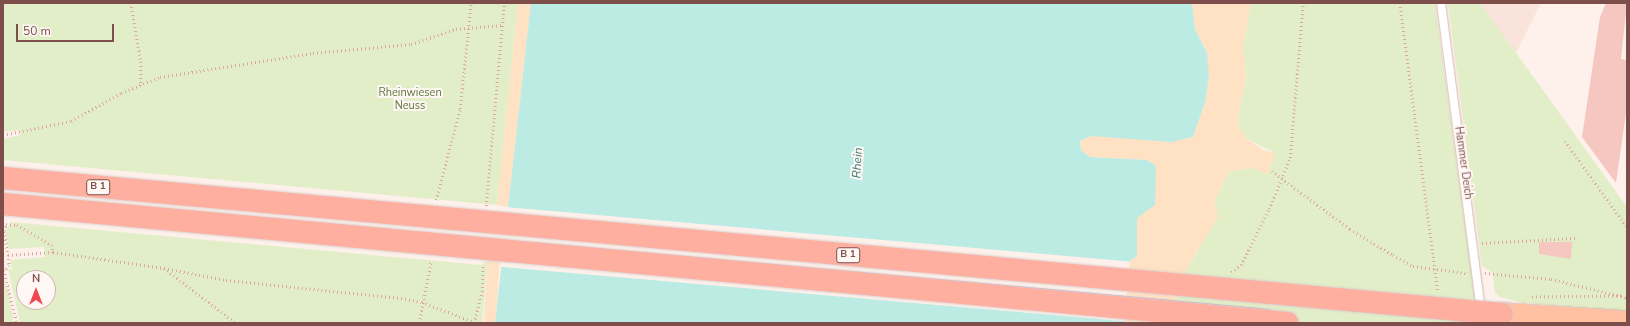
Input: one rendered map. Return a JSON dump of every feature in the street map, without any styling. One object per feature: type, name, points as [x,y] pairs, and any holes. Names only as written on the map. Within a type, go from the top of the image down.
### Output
[{"type":"highway","name":"B 1","points":[[3,178],[1502,314]]},
{"type":"highway","points":[[4,214],[1288,323]]},
{"type":"main road","name":"B 1","points":[[1502,314],[1627,322]]},
{"type":"lane","name":"Hammer Deich","points":[[1441,3],[1478,273],[1482,323]]},
{"type":"path","points":[[131,3],[141,62],[141,85]]},
{"type":"path","points":[[436,203],[460,109],[471,29],[470,3]]},
{"type":"path","points":[[486,208],[504,3]]},
{"type":"path","points":[[1229,275],[1241,265],[1283,179],[1290,158],[1303,3]]},
{"type":"path","points":[[1400,3],[1437,271],[1439,301]]},
{"type":"path","points":[[3,135],[71,121],[141,85],[160,77],[206,69],[411,44],[456,29],[471,29],[503,25]]},
{"type":"path","points":[[1566,141],[1627,227]]},
{"type":"path","points":[[1272,172],[1350,229],[1413,266],[1437,271],[1551,279],[1627,298]]},
{"type":"path","points":[[4,214],[17,225],[52,245],[53,252]]},
{"type":"path","points":[[1485,242],[1575,238]]},
{"type":"path","points":[[8,255],[53,252],[164,268],[226,280],[422,302],[474,323],[482,292],[483,262]]},
{"type":"path","points":[[419,323],[431,258]]},
{"type":"path","points":[[3,266],[17,323]]},
{"type":"path","points":[[164,268],[236,323]]},
{"type":"path","points":[[1526,299],[1552,294],[1622,296]]},
{"type":"shaded area","points":[[1480,3],[1541,3],[1516,53],[1484,9]]},
{"type":"green space","name":"Rheinwiesen Neuss","points":[[3,3],[518,3],[497,205],[3,160],[3,139],[21,135],[19,130],[3,132]]},
{"type":"green space","points":[[1251,3],[1435,3],[1478,323],[1169,323],[1187,268],[1198,251],[1214,201],[1229,171],[1253,168],[1275,153],[1247,139],[1239,128],[1238,116],[1246,79],[1243,48]]},
{"type":"green space","points":[[1448,3],[1480,3],[1627,207],[1627,312],[1524,303],[1500,297],[1495,293],[1492,272],[1482,266]]},
{"type":"green space","points":[[11,222],[481,265],[488,260],[482,323],[20,323],[17,310],[56,310],[56,270],[16,270],[16,305],[8,269],[12,269],[10,260],[45,257],[44,247],[8,249],[5,231]]},
{"type":"green space","points":[[3,277],[8,290],[14,323],[3,323]]},
{"type":"sand","points":[[518,3],[531,3],[508,207],[497,205]]},
{"type":"sand","points":[[1192,3],[1251,3],[1243,48],[1246,79],[1238,116],[1239,128],[1247,139],[1263,150],[1275,153],[1267,175],[1253,168],[1229,171],[1214,201],[1218,217],[1187,268],[1169,323],[1124,323],[1126,263],[1137,256],[1137,218],[1145,211],[1156,166],[1147,160],[1090,157],[1081,150],[1080,141],[1091,136],[1193,137],[1205,102],[1207,53],[1195,29]]},
{"type":"sand","points":[[488,258],[500,259],[496,323],[484,322]]},
{"type":"water","name":"Rhein","points":[[531,3],[1192,3],[1195,29],[1207,53],[1209,76],[1205,102],[1193,137],[1171,142],[1091,136],[1080,141],[1081,150],[1090,157],[1147,160],[1156,166],[1155,205],[1137,218],[1137,256],[1126,264],[1124,323],[495,323]]},
{"type":"pier","points":[[506,207],[1130,262],[1124,321],[501,267]]},
{"type":"building","points":[[1606,3],[1627,3],[1621,59],[1627,60],[1627,106],[1616,183],[1582,137],[1600,17]]},
{"type":"building","points":[[1539,242],[1572,242],[1571,259],[1539,254]]},
{"type":"tram line","points":[[3,187],[1489,323]]},
{"type":"tram line","points":[[3,194],[1270,309]]}]
